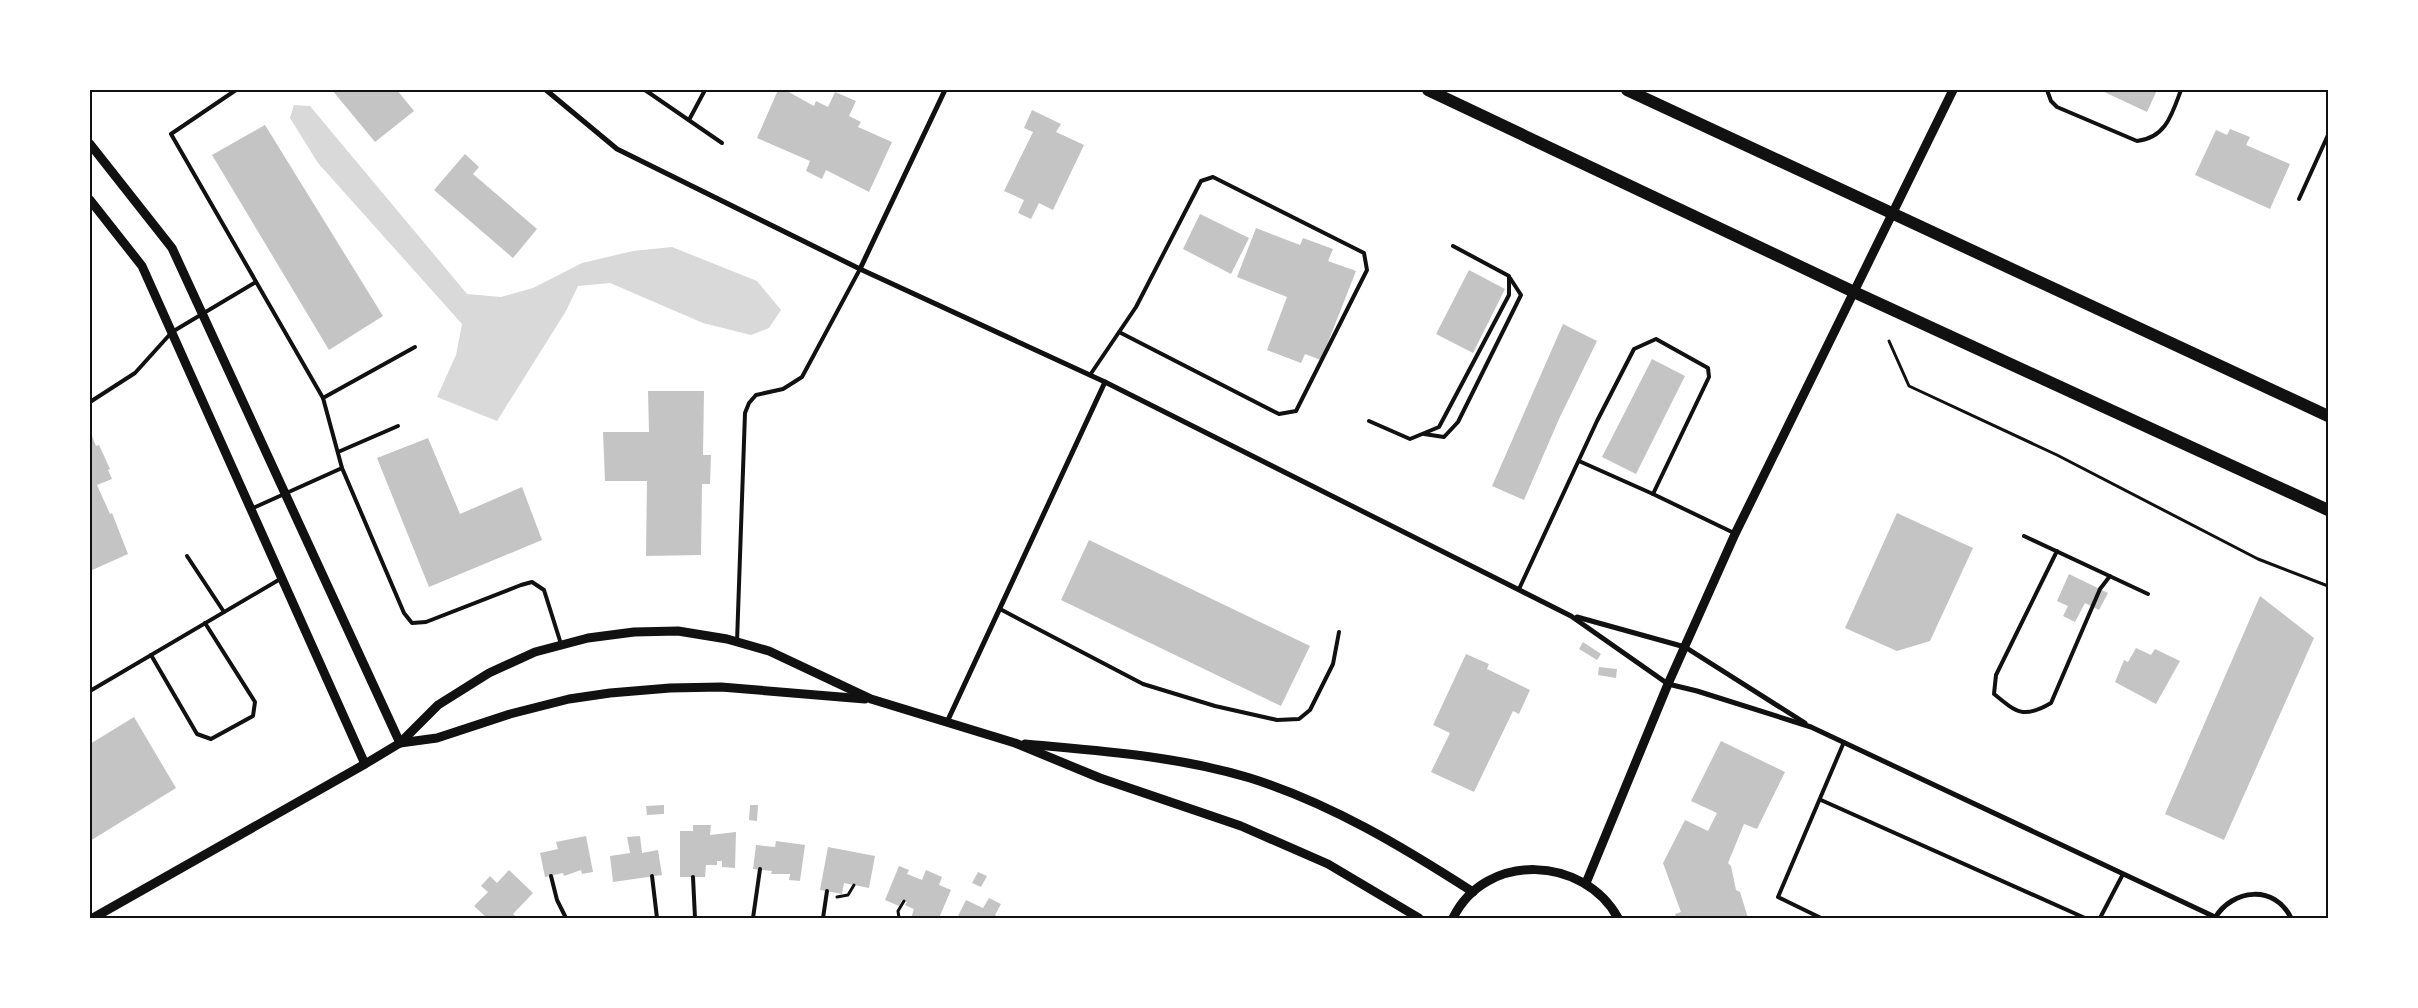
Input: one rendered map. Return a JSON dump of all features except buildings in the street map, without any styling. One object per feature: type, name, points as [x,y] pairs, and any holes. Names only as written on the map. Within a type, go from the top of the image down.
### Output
[{"type":"main road","points":[[1428,90],[1854,292],[2328,510]]},
{"type":"main road","points":[[1627,90],[2328,416]]},
{"type":"street","points":[[546,90],[617,149],[860,269],[1105,382],[1518,589],[1571,616],[1668,684],[1697,690],[1811,727],[2215,918],[2222,906],[2245,894],[2258,894],[2270,897],[2282,905],[2291,918]]},
{"type":"street","points":[[860,269],[945,90]]},
{"type":"street","points":[[1586,883],[1668,684],[1735,534],[1894,214],[1953,90]]},
{"type":"street","points":[[90,144],[172,248],[400,743]]},
{"type":"street","points":[[90,200],[142,266],[365,764]]},
{"type":"street","points":[[947,722],[1105,382]]},
{"type":"street","points":[[1571,616],[1685,647],[1811,727]]},
{"type":"street","points":[[92,918],[400,743],[438,704],[489,673],[535,652],[588,638],[643,632],[678,631],[737,642],[769,652],[871,699],[1015,743],[1100,778],[1241,826],[1328,864],[1419,918]]},
{"type":"street","points":[[400,743],[437,738],[510,714],[569,699],[610,693],[670,688],[721,687],[871,699]]},
{"type":"street","points":[[1015,743],[1168,759],[1250,778],[1340,813],[1419,857],[1473,892]]},
{"type":"street","points":[[1453,918],[1473,892],[1499,876],[1528,869],[1558,871],[1586,883],[1611,904],[1618,918]]},
{"type":"lane","points":[[236,90],[171,134],[323,398],[342,468],[404,613],[412,622],[426,622],[532,582],[544,590],[561,645]]},
{"type":"lane","points":[[645,90],[722,143]]},
{"type":"lane","points":[[689,120],[705,90]]},
{"type":"lane","points":[[2047,90],[2056,107],[2137,141],[2150,139],[2164,130],[2181,90]]},
{"type":"lane","points":[[2299,199],[2328,135]]},
{"type":"lane","points":[[1090,375],[1119,332],[1136,307],[1201,181],[1213,177],[1364,253],[1367,270],[1296,411],[1279,414],[1119,332]]},
{"type":"lane","points":[[1424,434],[1444,438],[1458,422],[1520,295],[1509,276],[1453,246]]},
{"type":"lane","points":[[737,642],[745,413],[749,403],[756,394],[783,389],[802,376],[860,269]]},
{"type":"lane","points":[[1369,421],[1410,440],[1439,427],[1509,295],[1509,276]]},
{"type":"lane","points":[[90,402],[135,373],[172,332],[202,312],[256,282]]},
{"type":"lane","points":[[1518,589],[1634,349],[1656,339],[1708,368],[1709,376],[1652,494]]},
{"type":"lane","points":[[323,398],[415,347]]},
{"type":"lane","points":[[338,452],[398,426]]},
{"type":"lane","points":[[1579,461],[1735,534]]},
{"type":"lane","points":[[251,509],[342,468]]},
{"type":"lane","points":[[2024,536],[2148,594]]},
{"type":"lane","points":[[2057,551],[1996,675],[1994,694],[2016,712],[2036,712],[2051,703],[2100,589],[2110,576]]},
{"type":"lane","points":[[186,556],[224,612]]},
{"type":"lane","points":[[90,691],[282,578]]},
{"type":"lane","points":[[1000,609],[1143,684],[1215,706],[1277,720],[1290,721],[1299,719],[1310,710],[1333,664],[1339,632]]},
{"type":"lane","points":[[151,655],[197,734],[211,739],[252,716],[255,702],[205,623]]},
{"type":"lane","points":[[1821,918],[1778,898],[1844,742]]},
{"type":"lane","points":[[1821,800],[2085,918]]},
{"type":"lane","points":[[753,918],[760,869]]},
{"type":"lane","points":[[2100,918],[2122,874]]},
{"type":"lane","points":[[551,876],[557,900],[566,918]]},
{"type":"lane","points":[[652,876],[657,918]]},
{"type":"lane","points":[[693,877],[695,918]]},
{"type":"lane","points":[[823,918],[827,891]]},
{"type":"path","points":[[1889,342],[1909,386],[2057,456],[2258,559],[2328,586]]},
{"type":"path","points":[[826,898],[848,895],[854,885]]},
{"type":"path","points":[[899,918],[898,911],[904,901]]},
{"type":"shaded area","points":[[294,105],[310,106],[467,294],[501,297],[533,288],[582,263],[633,251],[672,247],[757,281],[781,310],[769,328],[751,335],[703,323],[610,283],[578,286],[566,311],[497,421],[437,397],[456,355],[462,324],[318,163],[290,118]]}]
